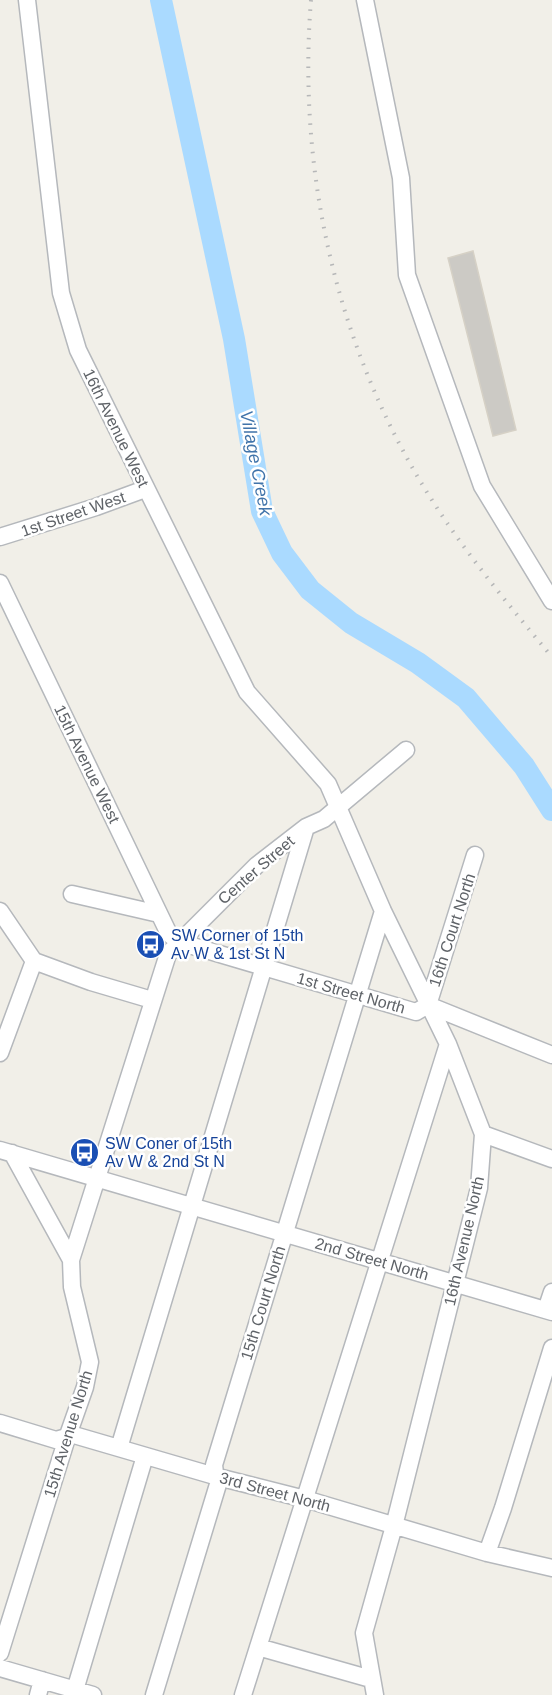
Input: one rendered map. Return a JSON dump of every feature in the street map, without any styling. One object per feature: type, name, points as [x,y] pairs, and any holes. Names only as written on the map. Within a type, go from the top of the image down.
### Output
[{"type":"street","name":"16th Avenue West","points":[[27,0],[61,293],[78,350],[145,489],[248,692],[328,784],[338,806]]},
{"type":"street","points":[[365,0],[402,178],[407,275],[482,486],[552,601]]},
{"type":"street","name":"1st Street West","points":[[0,537],[145,489]]},
{"type":"street","name":"15th Avenue West","points":[[0,583],[159,914],[169,934],[179,942]]},
{"type":"street","name":"Center Street","points":[[179,942],[256,865],[306,827],[324,819],[406,750]]},
{"type":"street","name":"16th Avenue North","points":[[338,806],[383,910],[448,1044],[483,1134],[479,1188],[394,1526],[364,1633],[373,1687]]},
{"type":"street","points":[[119,1448],[306,827]]},
{"type":"street","name":"16th Court North","points":[[428,1005],[475,855]]},
{"type":"street","points":[[72,894],[159,914]]},
{"type":"street","name":"15th Court North","points":[[154,1695],[219,1480],[214,1465],[383,910]]},
{"type":"street","points":[[0,911],[34,960],[90,982],[152,1000]]},
{"type":"street","name":"1st Street North","points":[[179,942],[416,1012],[428,1005],[552,1055]]},
{"type":"street","name":"15th Avenue North","points":[[0,1653],[67,1438],[86,1387],[90,1362],[72,1287],[71,1260],[152,1000],[168,954],[179,942]]},
{"type":"street","points":[[0,1048],[34,960]]},
{"type":"street","points":[[243,1695],[448,1044]]},
{"type":"street","points":[[483,1134],[552,1159]]},
{"type":"street","points":[[6,1152],[71,1260]]},
{"type":"street","name":"2nd Street North","points":[[6,1152],[549,1311]]},
{"type":"street","points":[[549,1311],[552,1292]]},
{"type":"street","points":[[487,1553],[552,1348]]},
{"type":"street","name":"3rd Street North","points":[[0,1423],[56,1440],[74,1435],[218,1477],[305,1499],[487,1553],[552,1568]]},
{"type":"street","points":[[75,1690],[145,1456]]},
{"type":"street","points":[[258,1647],[373,1687]]},
{"type":"street","points":[[0,1668],[40,1688],[75,1690],[93,1695]]},
{"type":"building","points":[[473,251],[516,430],[493,436],[448,258]]},
{"type":"waterway","name":"Village Creek","points":[[161,0],[234,339],[262,511],[282,553],[310,590],[351,623],[418,663],[466,698],[524,766],[552,810]]},
{"type":"railway","points":[[311,0],[308,61],[310,121],[316,181],[341,300],[361,357],[384,413],[427,493],[478,565],[552,657]]},
{"type":"place","name":"SW Corner of 15th Av W & 1st St N","points":[[150,944]]},
{"type":"place","name":"SW Coner of 15th Av W & 2nd St N","points":[[84,1152]]}]
